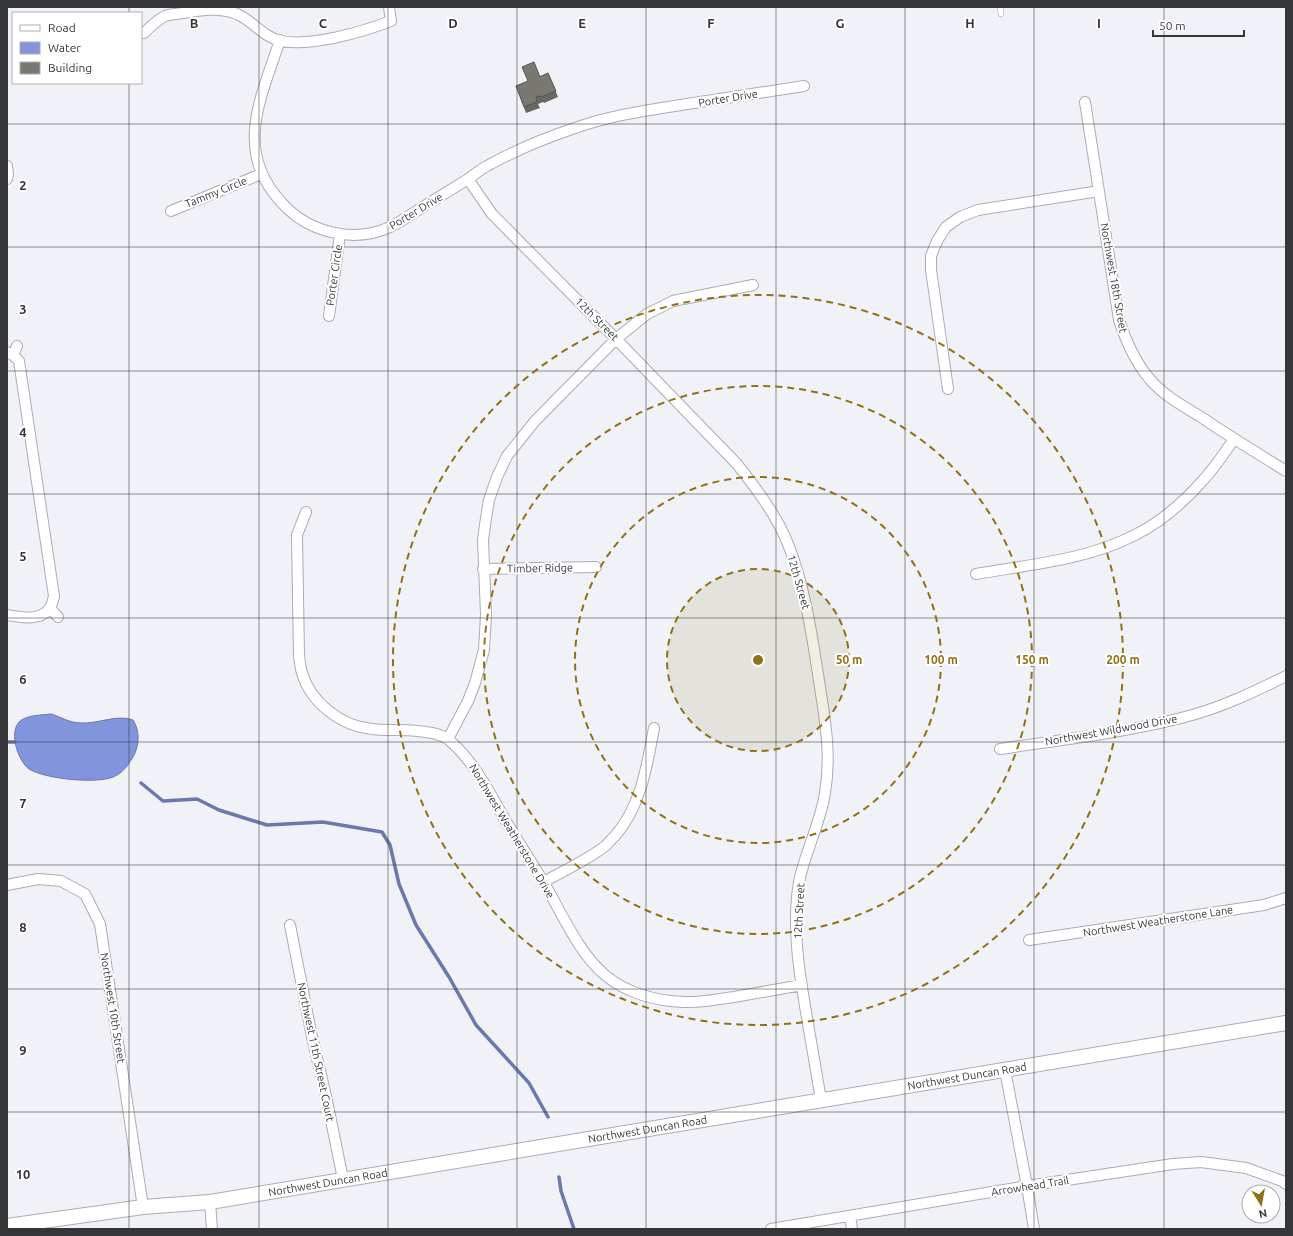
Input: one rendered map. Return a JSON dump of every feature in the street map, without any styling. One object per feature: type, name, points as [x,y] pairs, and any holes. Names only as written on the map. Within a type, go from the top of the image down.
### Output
[{"type":"street","points":[[144,33],[157,21],[167,15],[208,9],[224,10],[237,14],[249,21],[266,35],[280,40],[296,43],[313,42],[374,28],[391,21],[389,7]]},
{"type":"street","name":"Porter Drive","points":[[280,40],[256,114],[254,144],[261,174],[271,192],[288,210],[304,221],[320,229],[340,234],[366,234],[390,227],[487,166],[522,149],[575,128],[626,114],[804,86]]},
{"type":"street","name":"Northwest 18th Street","points":[[1085,102],[1119,320],[1125,339],[1134,358],[1149,378],[1165,393],[1234,439],[1286,471]]},
{"type":"street","points":[[7,166],[7,180]]},
{"type":"street","name":"Tammy Circle","points":[[171,211],[261,174]]},
{"type":"street","name":"12th Street","points":[[468,179],[492,214],[737,464],[752,482],[785,538],[803,591],[814,644],[828,737],[828,766],[825,793],[802,872],[797,901],[796,922],[797,949],[802,985],[821,1100]]},
{"type":"street","points":[[948,389],[931,270],[931,256],[937,241],[946,227],[960,217],[978,210],[1099,191]]},
{"type":"street","name":"Porter Circle","points":[[329,316],[340,234]]},
{"type":"street","points":[[448,739],[468,701],[475,683],[484,650],[486,615],[483,540],[489,500],[497,477],[507,456],[536,421],[616,339],[647,314],[673,301],[753,285]]},
{"type":"street","points":[[7,615],[26,618],[39,616],[50,608],[54,596],[19,361],[10,354],[17,346]]},
{"type":"street","points":[[976,574],[1073,557],[1102,548],[1134,535],[1160,519],[1184,500],[1206,477],[1234,439]]},
{"type":"street","name":"Northwest Weatherstone Drive","points":[[306,512],[297,535],[299,656],[302,673],[310,690],[320,704],[335,716],[352,725],[372,729],[428,732],[448,739],[473,765],[574,937],[604,974],[620,985],[640,995],[660,1000],[705,1002],[802,985]]},
{"type":"street","name":"Timber Ridge","points":[[483,569],[596,567]]},
{"type":"street","points":[[50,608],[58,617]]},
{"type":"street","name":"Northwest Wildwood Drive","points":[[1000,749],[1146,726],[1182,718],[1242,698],[1286,676]]},
{"type":"street","points":[[543,882],[579,863],[606,846],[622,828],[633,810],[641,787],[649,757],[654,728]]},
{"type":"street","name":"Northwest 10th Street","points":[[7,885],[38,879],[61,881],[85,894],[100,924],[143,1207]]},
{"type":"street","name":"Northwest Weatherstone Lane","points":[[1029,940],[1264,904],[1286,898]]},
{"type":"street","name":"Northwest 11th Street Court","points":[[290,925],[312,1037],[343,1179]]},
{"type":"street","name":"Northwest Duncan Road","points":[[7,1226],[143,1207],[210,1202],[1286,1023]]},
{"type":"street","points":[[1005,1070],[1028,1186],[1034,1229]]},
{"type":"street","name":"Arrowhead Trail","points":[[771,1229],[1028,1186],[1172,1164],[1202,1162],[1246,1168],[1286,1184]]},
{"type":"street","points":[[210,1202],[212,1229]]},
{"type":"street","points":[[850,1216],[852,1229]]},
{"type":"lane","points":[[1000,7],[1001,14]]},
{"type":"water","points":[[51,714],[77,723],[121,718],[133,720],[136,725],[138,735],[134,756],[128,765],[116,776],[105,779],[83,780],[58,778],[37,773],[29,769],[18,754],[15,740],[16,727],[19,722],[26,718]]},
{"type":"building","points":[[534,62],[540,77],[548,73],[556,91],[541,97],[536,97],[537,102],[524,107],[516,86],[528,81],[522,67]]},
{"type":"waterway","points":[[7,742],[15,742]]},
{"type":"waterway","points":[[141,783],[163,801],[197,799],[219,810],[267,825],[323,822],[382,832],[390,845],[399,884],[416,925],[449,977],[476,1025],[529,1083],[548,1117]]},
{"type":"waterway","points":[[559,1177],[561,1191],[574,1229]]}]
